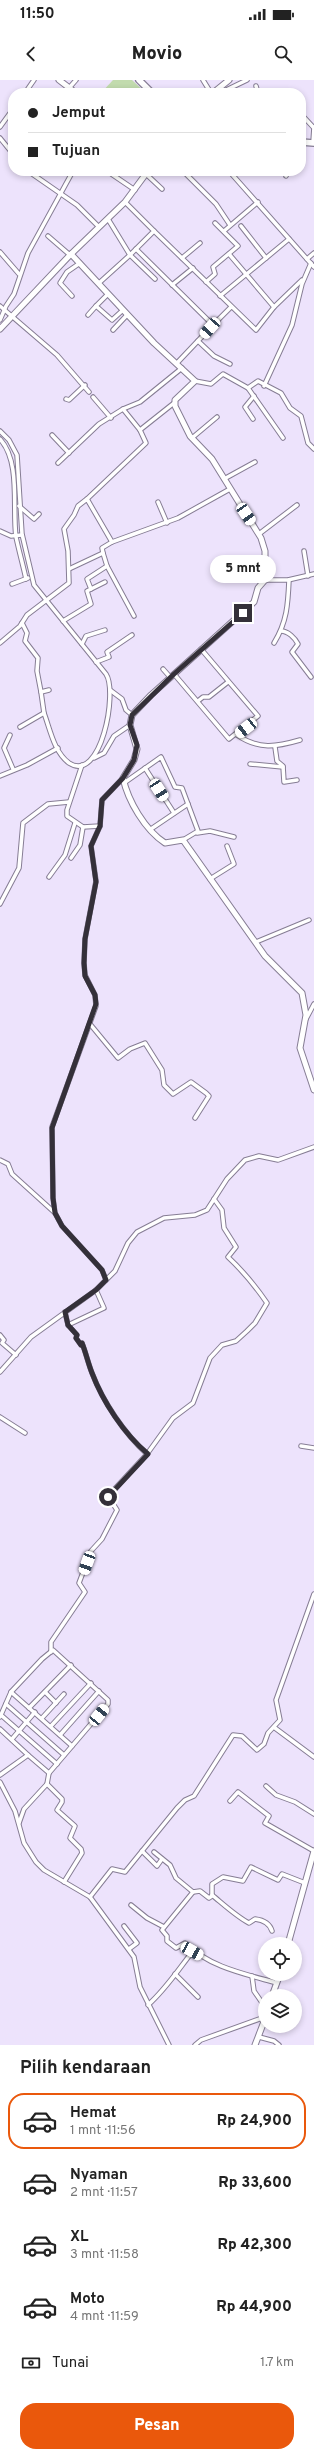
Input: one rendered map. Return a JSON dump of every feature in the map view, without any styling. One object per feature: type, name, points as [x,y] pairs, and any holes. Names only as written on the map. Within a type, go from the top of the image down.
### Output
[{"type":"street","points":[[59,80],[69,88],[76,80]]},
{"type":"street","points":[[219,88],[229,80]]},
{"type":"street","points":[[230,88],[247,80]]},
{"type":"street","points":[[0,127],[8,116]]},
{"type":"street","points":[[306,119],[314,127],[313,142]]},
{"type":"street","points":[[0,138],[8,148]]},
{"type":"street","points":[[35,176],[84,211],[99,227]]},
{"type":"street","points":[[0,320],[4,310],[14,294],[19,274],[33,243],[70,176]]},
{"type":"street","points":[[114,176],[135,190]]},
{"type":"street","points":[[0,329],[71,254],[99,227],[128,206],[135,190],[147,176]]},
{"type":"street","points":[[149,176],[162,189]]},
{"type":"street","points":[[188,176],[216,204],[230,225]]},
{"type":"street","points":[[128,206],[256,330],[274,307],[303,280],[312,265],[234,176]]},
{"type":"street","points":[[224,230],[258,202]]},
{"type":"street","points":[[109,220],[130,255],[155,279]]},
{"type":"street","points":[[206,282],[215,274],[213,267],[238,246],[215,222]]},
{"type":"street","points":[[241,226],[266,258]]},
{"type":"street","points":[[98,283],[130,255],[154,231]]},
{"type":"street","points":[[48,236],[71,254],[158,348],[177,363],[195,381],[211,384],[223,374],[248,388],[283,438]]},
{"type":"street","points":[[220,296],[289,239]]},
{"type":"street","points":[[182,258],[200,244]]},
{"type":"street","points":[[136,249],[213,325]]},
{"type":"street","points":[[0,252],[19,274]]},
{"type":"street","points":[[307,259],[314,253]]},
{"type":"street","points":[[229,254],[274,307]]},
{"type":"street","points":[[72,296],[60,283],[67,272],[78,261]]},
{"type":"street","points":[[172,285],[193,268]]},
{"type":"street","points":[[264,386],[292,325],[303,280]]},
{"type":"street","points":[[88,315],[108,294]]},
{"type":"street","points":[[0,306],[57,355],[89,392]]},
{"type":"street","points":[[96,306],[110,320],[123,310]]},
{"type":"street","points":[[177,363],[231,307]]},
{"type":"street","points":[[113,330],[127,315]]},
{"type":"street","points":[[198,341],[214,356],[230,364]]},
{"type":"street","points":[[58,463],[99,424],[111,418],[123,409],[140,402],[182,368]]},
{"type":"street","points":[[140,430],[174,403],[195,381]]},
{"type":"street","points":[[248,388],[258,381],[264,386],[281,393],[290,408],[301,416],[308,443],[314,449]]},
{"type":"street","points":[[66,398],[69,400],[84,385]]},
{"type":"street","points":[[253,419],[245,407],[254,396]]},
{"type":"street","points":[[93,397],[111,418]]},
{"type":"street","points":[[123,780],[134,760],[137,749],[130,725],[132,715],[172,675],[252,606],[256,598],[258,588],[265,580],[265,551],[259,534],[212,459],[192,438],[174,403]]},
{"type":"street","points":[[0,643],[22,623],[25,617],[46,599],[69,583],[69,569],[64,528],[74,515],[78,506],[146,443],[140,430],[123,409]]},
{"type":"street","points":[[192,438],[216,417]]},
{"type":"street","points":[[0,431],[10,454],[17,492],[19,506],[19,536]]},
{"type":"street","points":[[52,435],[69,453]]},
{"type":"street","points":[[3,438],[16,455],[19,536],[29,578],[110,680],[105,730],[94,758]]},
{"type":"street","points":[[224,479],[255,462]]},
{"type":"street","points":[[134,616],[107,566],[102,548],[112,542],[167,523],[230,489]]},
{"type":"street","points":[[87,499],[112,542]]},
{"type":"street","points":[[158,502],[167,523]]},
{"type":"street","points":[[259,534],[297,505]]},
{"type":"street","points":[[19,506],[34,519],[39,514]]},
{"type":"street","points":[[0,531],[19,536]]},
{"type":"street","points":[[304,551],[314,579]]},
{"type":"street","points":[[69,569],[103,553]]},
{"type":"street","points":[[91,589],[87,579],[107,566]]},
{"type":"street","points":[[265,580],[288,580],[312,575]]},
{"type":"street","points":[[12,584],[29,578]]},
{"type":"street","points":[[274,643],[281,631],[288,611],[288,580]]},
{"type":"street","points":[[63,621],[92,604],[87,592],[105,582]]},
{"type":"street","points":[[22,623],[27,633],[25,641],[38,658],[37,671],[44,713],[58,748],[69,763],[82,765],[104,754],[114,736],[130,725]]},
{"type":"street","points":[[82,644],[86,636],[105,630]]},
{"type":"street","points":[[281,631],[286,632],[296,640],[298,644],[292,652],[311,677]]},
{"type":"street","points":[[96,662],[109,657],[107,652],[132,635]]},
{"type":"street","points":[[163,669],[172,675],[198,701],[229,739],[237,735],[258,716],[201,649]]},
{"type":"street","points":[[198,701],[203,697],[209,697],[228,682]]},
{"type":"street","points":[[41,692],[48,690]]},
{"type":"street","points":[[110,690],[122,699],[126,710],[132,715]]},
{"type":"street","points":[[20,727],[44,713]]},
{"type":"street","points":[[10,735],[4,748],[13,769]]},
{"type":"street","points":[[237,735],[249,741],[275,747],[300,740]]},
{"type":"street","points":[[275,747],[277,761],[283,767],[285,782],[296,780]]},
{"type":"street","points":[[0,776],[13,769],[26,765],[58,748]]},
{"type":"street","points":[[55,1213],[52,1128],[96,1004],[95,995],[85,976],[85,939],[96,882],[92,843],[100,826],[102,800],[123,780],[162,757],[176,787],[182,788],[197,833]]},
{"type":"street","points":[[250,764],[283,767]]},
{"type":"street","points":[[82,765],[69,802],[67,816],[75,823],[84,827],[100,826]]},
{"type":"street","points":[[145,768],[174,813]]},
{"type":"street","points":[[123,780],[132,802],[151,829],[166,843],[183,840],[197,833],[210,831],[234,836]]},
{"type":"street","points":[[0,904],[19,869],[23,823],[48,804],[69,802]]},
{"type":"street","points":[[151,829],[188,804]]},
{"type":"street","points":[[49,876],[65,855],[75,823]]},
{"type":"street","points":[[71,858],[80,845],[84,827]]},
{"type":"street","points":[[183,840],[266,957],[302,993],[306,1019]]},
{"type":"street","points":[[210,879],[234,864],[227,846]]},
{"type":"street","points":[[256,942],[309,920]]},
{"type":"street","points":[[314,1004],[306,1019],[300,1048],[314,1090]]},
{"type":"street","points":[[90,1024],[118,1058],[130,1049],[145,1043],[162,1070],[164,1085],[173,1094],[191,1082],[207,1094],[208,1096],[195,1118]]},
{"type":"street","points":[[0,1372],[31,1337],[96,1290],[115,1271],[128,1243],[137,1232],[164,1218],[198,1215],[207,1210],[227,1179],[246,1160],[254,1156],[278,1160],[314,1147]]},
{"type":"street","points":[[0,1160],[8,1164],[12,1174],[55,1213],[65,1230],[102,1270],[106,1280]]},
{"type":"street","points":[[57,1764],[0,1716],[11,1692],[51,1652],[51,1642],[85,1592],[79,1583],[90,1553],[102,1539],[118,1510],[108,1496],[148,1454],[161,1433],[174,1418],[193,1403],[210,1358],[226,1343],[236,1341],[247,1331],[254,1324],[267,1303],[257,1293],[255,1285],[228,1257],[236,1247],[224,1228],[222,1210],[214,1199]]},
{"type":"street","points":[[68,1325],[104,1308],[96,1290]]},
{"type":"street","points":[[65,1312],[68,1325],[77,1335],[76,1338],[81,1345],[82,1343],[91,1372],[115,1415],[130,1437],[148,1454]]},
{"type":"street","points":[[0,1335],[4,1340],[2,1343],[16,1355]]},
{"type":"street","points":[[217,1350],[224,1349]]},
{"type":"street","points":[[0,1417],[24,1433]]},
{"type":"street","points":[[301,1446],[314,1448]]},
{"type":"street","points":[[90,1897],[112,1869],[125,1872],[177,1808],[185,1800],[194,1796],[233,1735],[242,1736],[257,1750],[264,1744],[268,1733],[275,1728],[280,1720],[276,1703],[278,1693],[314,1594]]},
{"type":"street","points":[[19,1825],[27,1803],[47,1784],[49,1773],[108,1704],[108,1700],[71,1665],[55,1652],[51,1652]]},
{"type":"street","points":[[29,1708],[71,1665]]},
{"type":"street","points":[[51,1726],[90,1683]]},
{"type":"street","points":[[60,1735],[99,1691]]},
{"type":"street","points":[[11,1692],[72,1746]]},
{"type":"street","points":[[45,1692],[56,1703]]},
{"type":"street","points":[[42,1718],[64,1694]]},
{"type":"street","points":[[6,1704],[64,1755]]},
{"type":"street","points":[[12,1739],[17,1730],[28,1722],[35,1712]]},
{"type":"street","points":[[275,1728],[314,1757]]},
{"type":"street","points":[[0,1729],[49,1773]]},
{"type":"street","points":[[0,1775],[28,1755]]},
{"type":"street","points":[[0,1782],[13,1807],[24,1843],[36,1862],[64,1882],[90,1897],[129,1949],[134,1957],[140,1987],[169,2045]]},
{"type":"street","points":[[47,1784],[62,1799],[62,1802],[57,1810],[75,1826],[70,1838],[81,1849],[82,1853],[64,1882]]},
{"type":"street","points":[[266,1786],[276,1795],[293,1801],[314,1814]]},
{"type":"street","points":[[230,1801],[238,1792],[269,1816],[265,1823],[314,1851],[307,1869],[305,1883],[290,1937]]},
{"type":"street","points":[[142,1851],[157,1866],[162,1859]]},
{"type":"street","points":[[154,1852],[170,1865],[176,1878],[193,1892]]},
{"type":"street","points":[[212,1896],[212,1884],[223,1877],[243,1881],[251,1867],[278,1880],[282,1874],[305,1883]]},
{"type":"street","points":[[272,1931],[268,1924],[259,1920],[249,1923],[243,1920],[239,1915],[212,1896],[209,1898],[200,1891],[193,1892],[162,1931],[167,1936],[167,1942],[176,1948],[184,1943],[192,1951],[237,1972],[277,1983],[275,1989]]},
{"type":"street","points":[[131,1905],[147,1918],[164,1927]]},
{"type":"street","points":[[124,1926],[137,1943],[129,1949]]},
{"type":"street","points":[[148,2005],[169,1984],[192,1951]]},
{"type":"street","points":[[175,1974],[198,1997]]},
{"type":"street","points":[[252,1976],[254,1991],[258,1997]]},
{"type":"street","points":[[195,2045],[201,2040],[258,2020]]},
{"type":"street","points":[[255,2045],[260,2033]]},
{"type":"street","points":[[259,2037],[274,2041],[279,2045]]},
{"type":"green space","points":[[113,80],[132,80],[141,88],[106,88]]},
{"type":"route","points":[[108,1497],[117,1485],[148,1454],[130,1437],[115,1415],[91,1372],[88,1357],[82,1343],[81,1345],[76,1338],[77,1335],[68,1325],[65,1312],[104,1284],[106,1280],[102,1270],[65,1230],[55,1213],[51,1139],[52,1128],[96,1004],[95,995],[85,976],[84,963],[85,939],[96,882],[92,843],[93,838],[100,826],[100,807],[102,800],[104,796],[123,778],[136,755],[137,745],[130,725],[132,715],[150,695],[243,613]]}]
